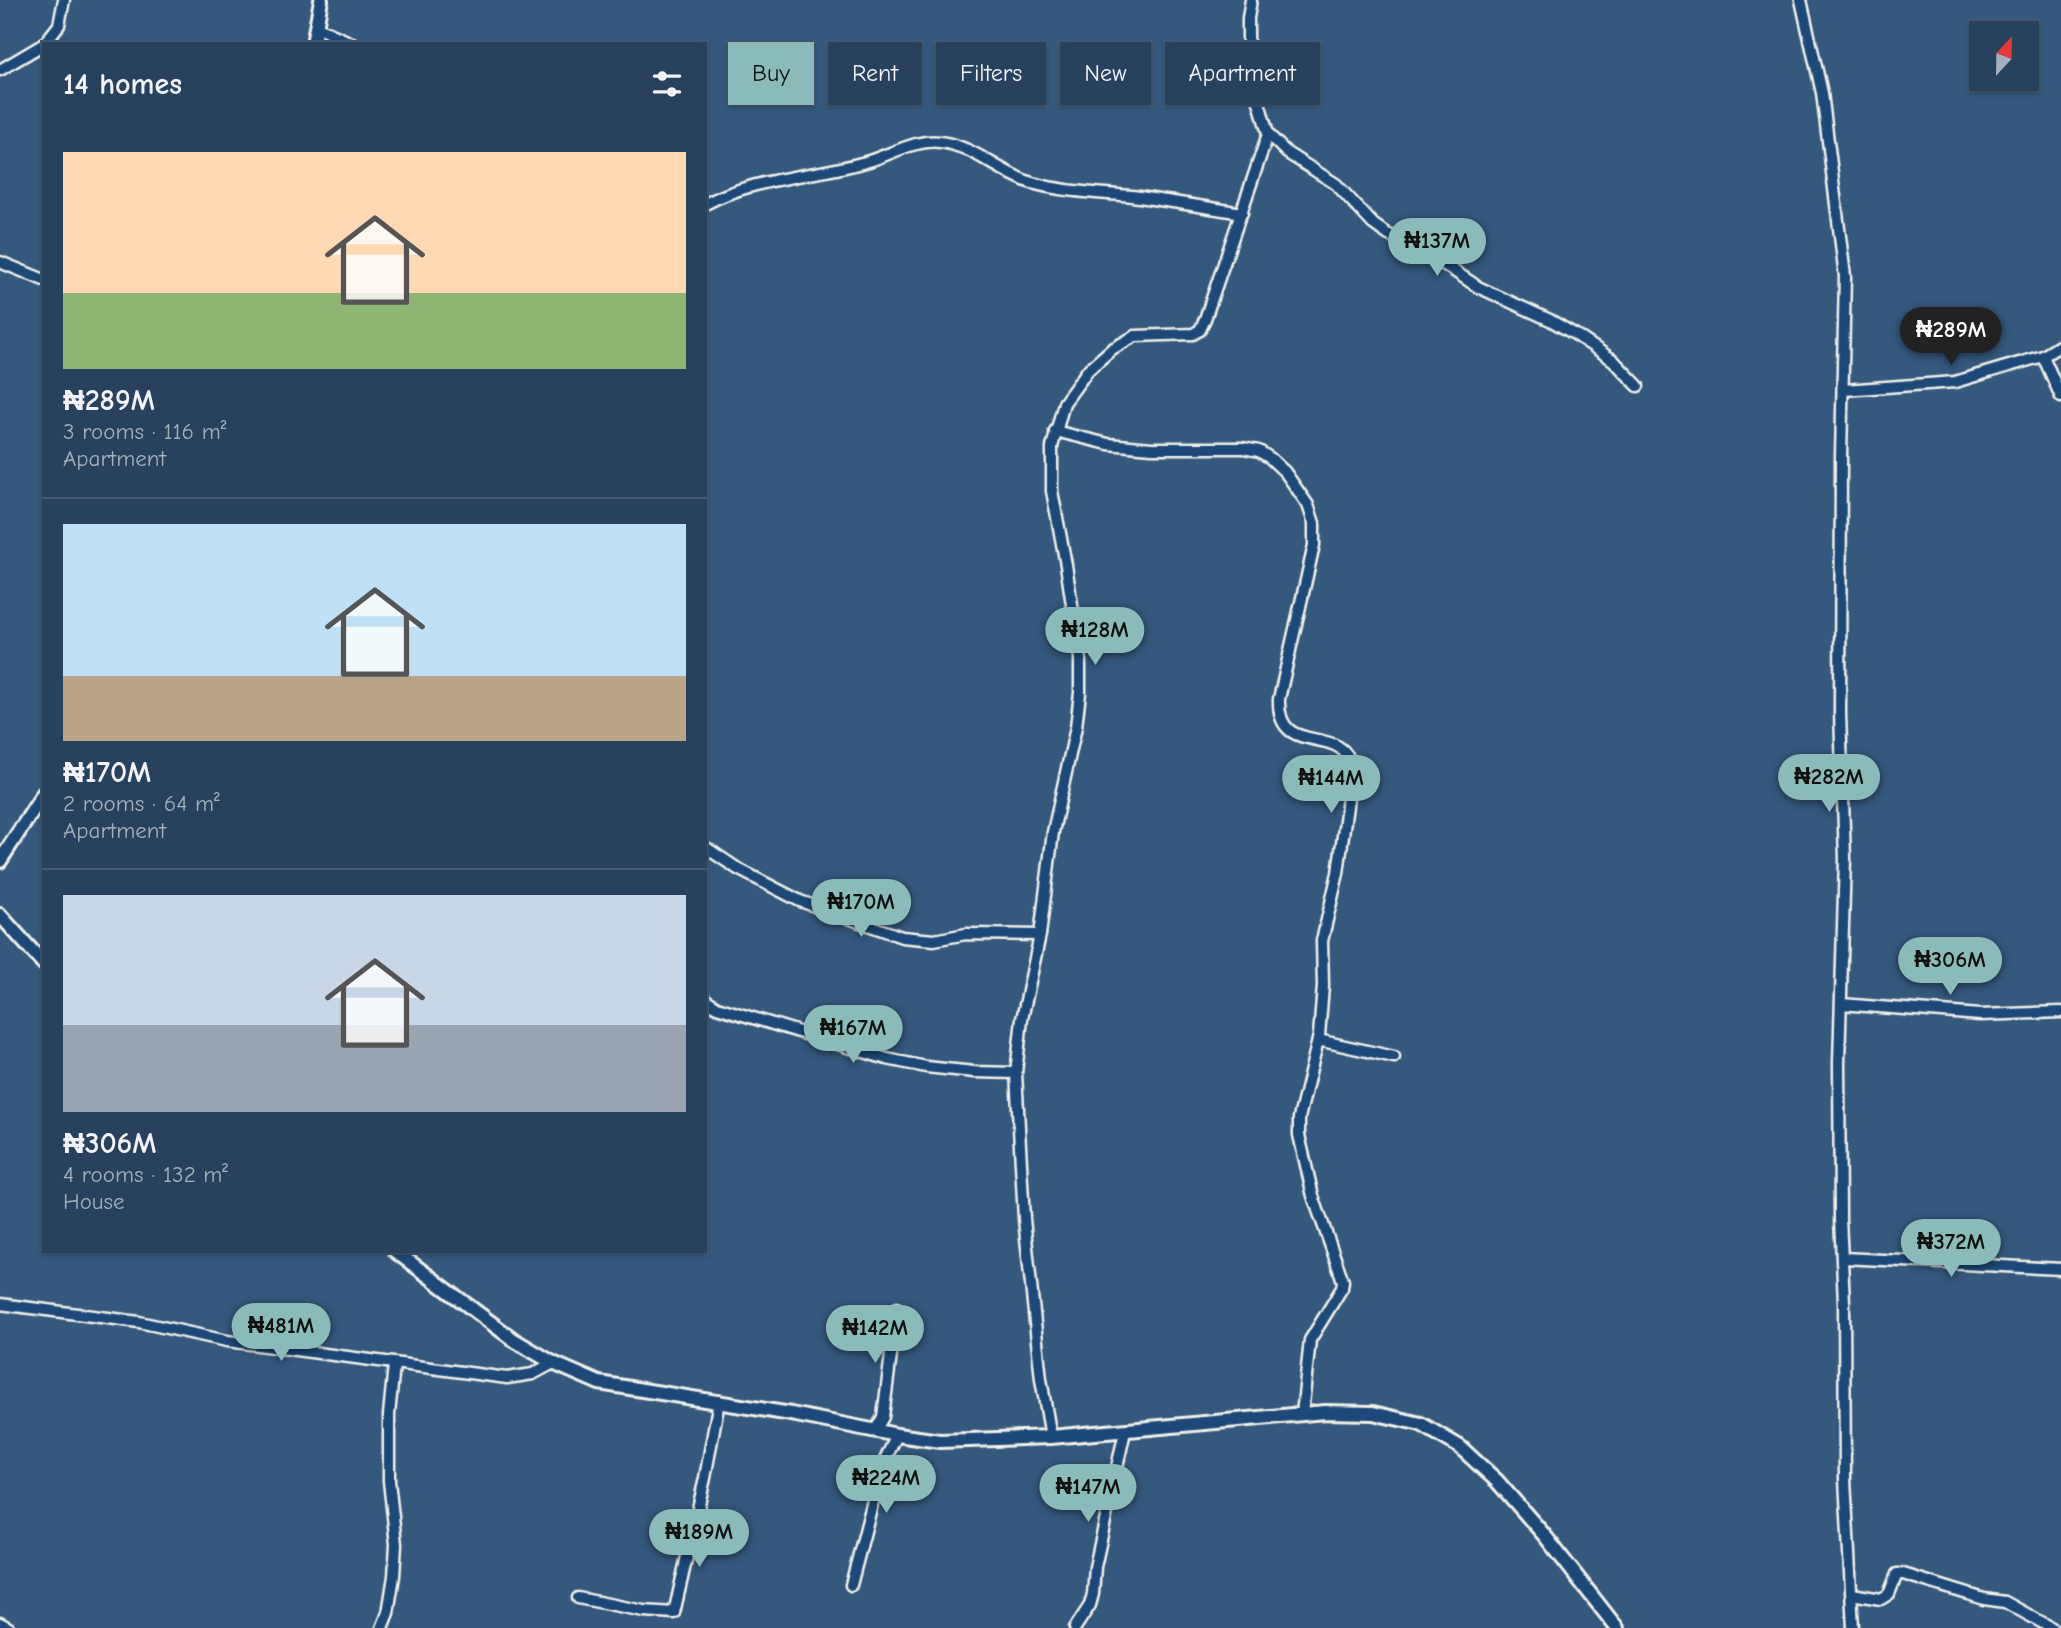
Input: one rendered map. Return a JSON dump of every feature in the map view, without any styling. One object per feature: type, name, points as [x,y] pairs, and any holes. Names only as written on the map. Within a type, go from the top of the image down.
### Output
[{"type":"main road","points":[[313,42],[321,0]]},
{"type":"main road","points":[[0,860],[42,796]]},
{"type":"main road","points":[[0,915],[42,962]]},
{"type":"main road","points":[[399,1253],[514,1340],[553,1363],[599,1383],[719,1401],[897,1435],[940,1441],[1051,1437],[1302,1414],[1374,1413],[1421,1424],[1460,1447],[1497,1481],[1545,1536],[1617,1628]]},
{"type":"street","points":[[46,42],[59,25],[64,0]]},
{"type":"street","points":[[1251,0],[1248,18],[1248,63],[1268,134],[1287,153],[1336,184],[1373,224],[1387,234],[1445,265],[1478,287],[1576,335],[1613,360],[1639,386]]},
{"type":"street","points":[[1801,0],[1822,93],[1845,276],[1840,713],[1845,858],[1839,1063],[1844,1479],[1853,1628]]},
{"type":"street","points":[[316,27],[350,42]]},
{"type":"street","points":[[0,70],[42,45]]},
{"type":"street","points":[[1051,1437],[1041,1379],[1024,1219],[1016,1073],[1022,1019],[1040,935],[1054,832],[1076,727],[1080,693],[1080,658],[1052,491],[1052,447],[1064,403],[1088,370],[1112,349],[1135,337],[1193,334],[1200,330],[1268,134]]},
{"type":"street","points":[[707,203],[746,187],[868,161],[920,143],[938,141],[959,145],[1005,173],[1031,183],[1242,213]]},
{"type":"street","points":[[0,262],[42,279]]},
{"type":"street","points":[[1844,390],[1955,382],[2043,356],[2061,345]]},
{"type":"street","points":[[2043,356],[2061,397]]},
{"type":"street","points":[[1055,432],[1108,444],[1152,448],[1243,448],[1259,452],[1285,472],[1308,505],[1314,523],[1314,545],[1279,699],[1279,712],[1289,731],[1297,737],[1340,746],[1351,759],[1352,768],[1338,873],[1322,940],[1323,986],[1318,1040],[1299,1118],[1299,1135],[1313,1196],[1343,1281],[1337,1299],[1310,1340],[1302,1414]]},
{"type":"street","points":[[707,848],[748,874],[800,901],[902,937],[934,940],[966,934],[1040,935]]},
{"type":"street","points":[[707,1000],[717,1007],[887,1059],[926,1067],[1016,1073]]},
{"type":"street","points":[[1841,1004],[1980,1014],[2061,1012]]},
{"type":"street","points":[[1318,1040],[1394,1057]]},
{"type":"street","points":[[1843,1258],[2061,1269]]},
{"type":"street","points":[[0,1304],[139,1322],[227,1341],[507,1378],[533,1374],[553,1363]]},
{"type":"street","points":[[875,1431],[883,1417],[897,1308]]},
{"type":"street","points":[[382,1628],[392,1588],[396,1544],[389,1481],[389,1415],[394,1365]]},
{"type":"street","points":[[578,1598],[645,1611],[674,1613],[705,1478],[719,1401]]},
{"type":"street","points":[[1075,1628],[1090,1605],[1093,1594],[1095,1567],[1125,1431]]},
{"type":"street","points":[[851,1585],[882,1466],[897,1435]]},
{"type":"street","points":[[1852,1594],[1881,1599],[1889,1594],[1897,1574],[1903,1574],[1984,1599],[2005,1602],[2052,1628]]},
{"type":"street","points":[[0,1623],[9,1628]]}]
